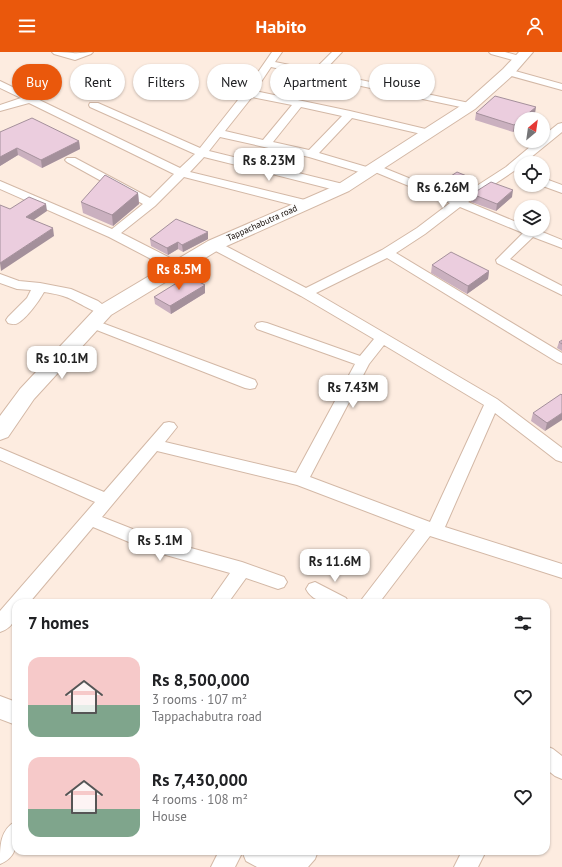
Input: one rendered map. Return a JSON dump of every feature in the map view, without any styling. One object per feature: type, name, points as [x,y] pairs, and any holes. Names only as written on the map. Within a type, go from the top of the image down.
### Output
[{"type":"main road","name":"Tappachabutra road","points":[[0,432],[27,394],[99,317],[214,244],[343,188],[470,106],[508,72],[523,56]]},
{"type":"street","points":[[57,52],[75,57],[88,52]]},
{"type":"street","points":[[262,74],[277,52]]},
{"type":"street","points":[[326,64],[337,52]]},
{"type":"street","points":[[494,52],[523,56]]},
{"type":"street","points":[[508,72],[562,87]]},
{"type":"street","points":[[361,83],[470,106]]},
{"type":"street","points":[[2,86],[12,91]]},
{"type":"street","points":[[262,96],[430,133]]},
{"type":"street","points":[[0,108],[27,100]]},
{"type":"street","points":[[32,100],[181,173],[305,204]]},
{"type":"street","points":[[113,234],[151,203],[202,153],[244,100]]},
{"type":"street","points":[[265,144],[299,103]]},
{"type":"street","points":[[94,105],[202,153],[343,188]]},
{"type":"street","points":[[312,154],[350,114]]},
{"type":"street","points":[[531,156],[562,126]]},
{"type":"street","points":[[218,133],[312,154],[372,170],[514,224]]},
{"type":"street","points":[[71,160],[151,203]]},
{"type":"street","points":[[306,293],[387,253],[421,231],[458,203],[514,172]]},
{"type":"street","points":[[0,185],[113,234],[177,267]]},
{"type":"street","points":[[550,185],[562,189]]},
{"type":"street","points":[[521,236],[502,260],[562,291]]},
{"type":"street","points":[[543,236],[562,244]]},
{"type":"street","points":[[214,244],[306,293],[492,403],[562,456]]},
{"type":"street","points":[[387,253],[562,359]]},
{"type":"street","points":[[0,278],[17,285],[40,287],[66,292],[93,304],[99,317],[250,384]]},
{"type":"street","points":[[13,320],[32,300],[40,287]]},
{"type":"street","points":[[262,326],[363,362]]},
{"type":"street","points":[[300,480],[363,362],[382,339]]},
{"type":"street","points":[[371,599],[431,530],[492,403]]},
{"type":"street","points":[[21,599],[169,427]]},
{"type":"street","points":[[154,445],[300,480],[431,530],[562,571]]},
{"type":"street","points":[[0,454],[106,500]]},
{"type":"street","points":[[90,519],[154,545],[242,569],[278,582]]},
{"type":"street","points":[[221,599],[242,569]]},
{"type":"street","points":[[315,589],[333,599]]},
{"type":"street","points":[[0,624],[12,610]]},
{"type":"street","points":[[0,707],[12,712]]},
{"type":"street","points":[[550,759],[562,769]]},
{"type":"street","points":[[0,853],[12,837]]},
{"type":"street","points":[[222,867],[230,855]]},
{"type":"street","points":[[263,855],[284,867]]},
{"type":"street","points":[[293,867],[304,855]]},
{"type":"street","points":[[465,867],[472,855]]},
{"type":"building","points":[[495,96],[536,107],[530,112],[514,112],[514,125],[476,113]]},
{"type":"building","points":[[32,118],[79,141],[41,160],[17,148],[0,157],[0,132]]},
{"type":"building","points":[[457,172],[474,179],[459,189],[442,182]]},
{"type":"building","points":[[105,175],[138,193],[112,215],[81,202]]},
{"type":"building","points":[[491,182],[513,190],[497,204],[472,194]]},
{"type":"building","points":[[29,197],[46,204],[26,217],[53,228],[0,263],[0,205],[10,209]]},
{"type":"building","points":[[176,219],[208,232],[182,245],[178,242],[167,248],[150,239]]},
{"type":"building","points":[[451,252],[489,271],[468,286],[432,265]]},
{"type":"building","points":[[188,276],[205,285],[170,306],[154,297]]},
{"type":"building","points":[[561,394],[562,413],[547,423],[533,413]]}]
